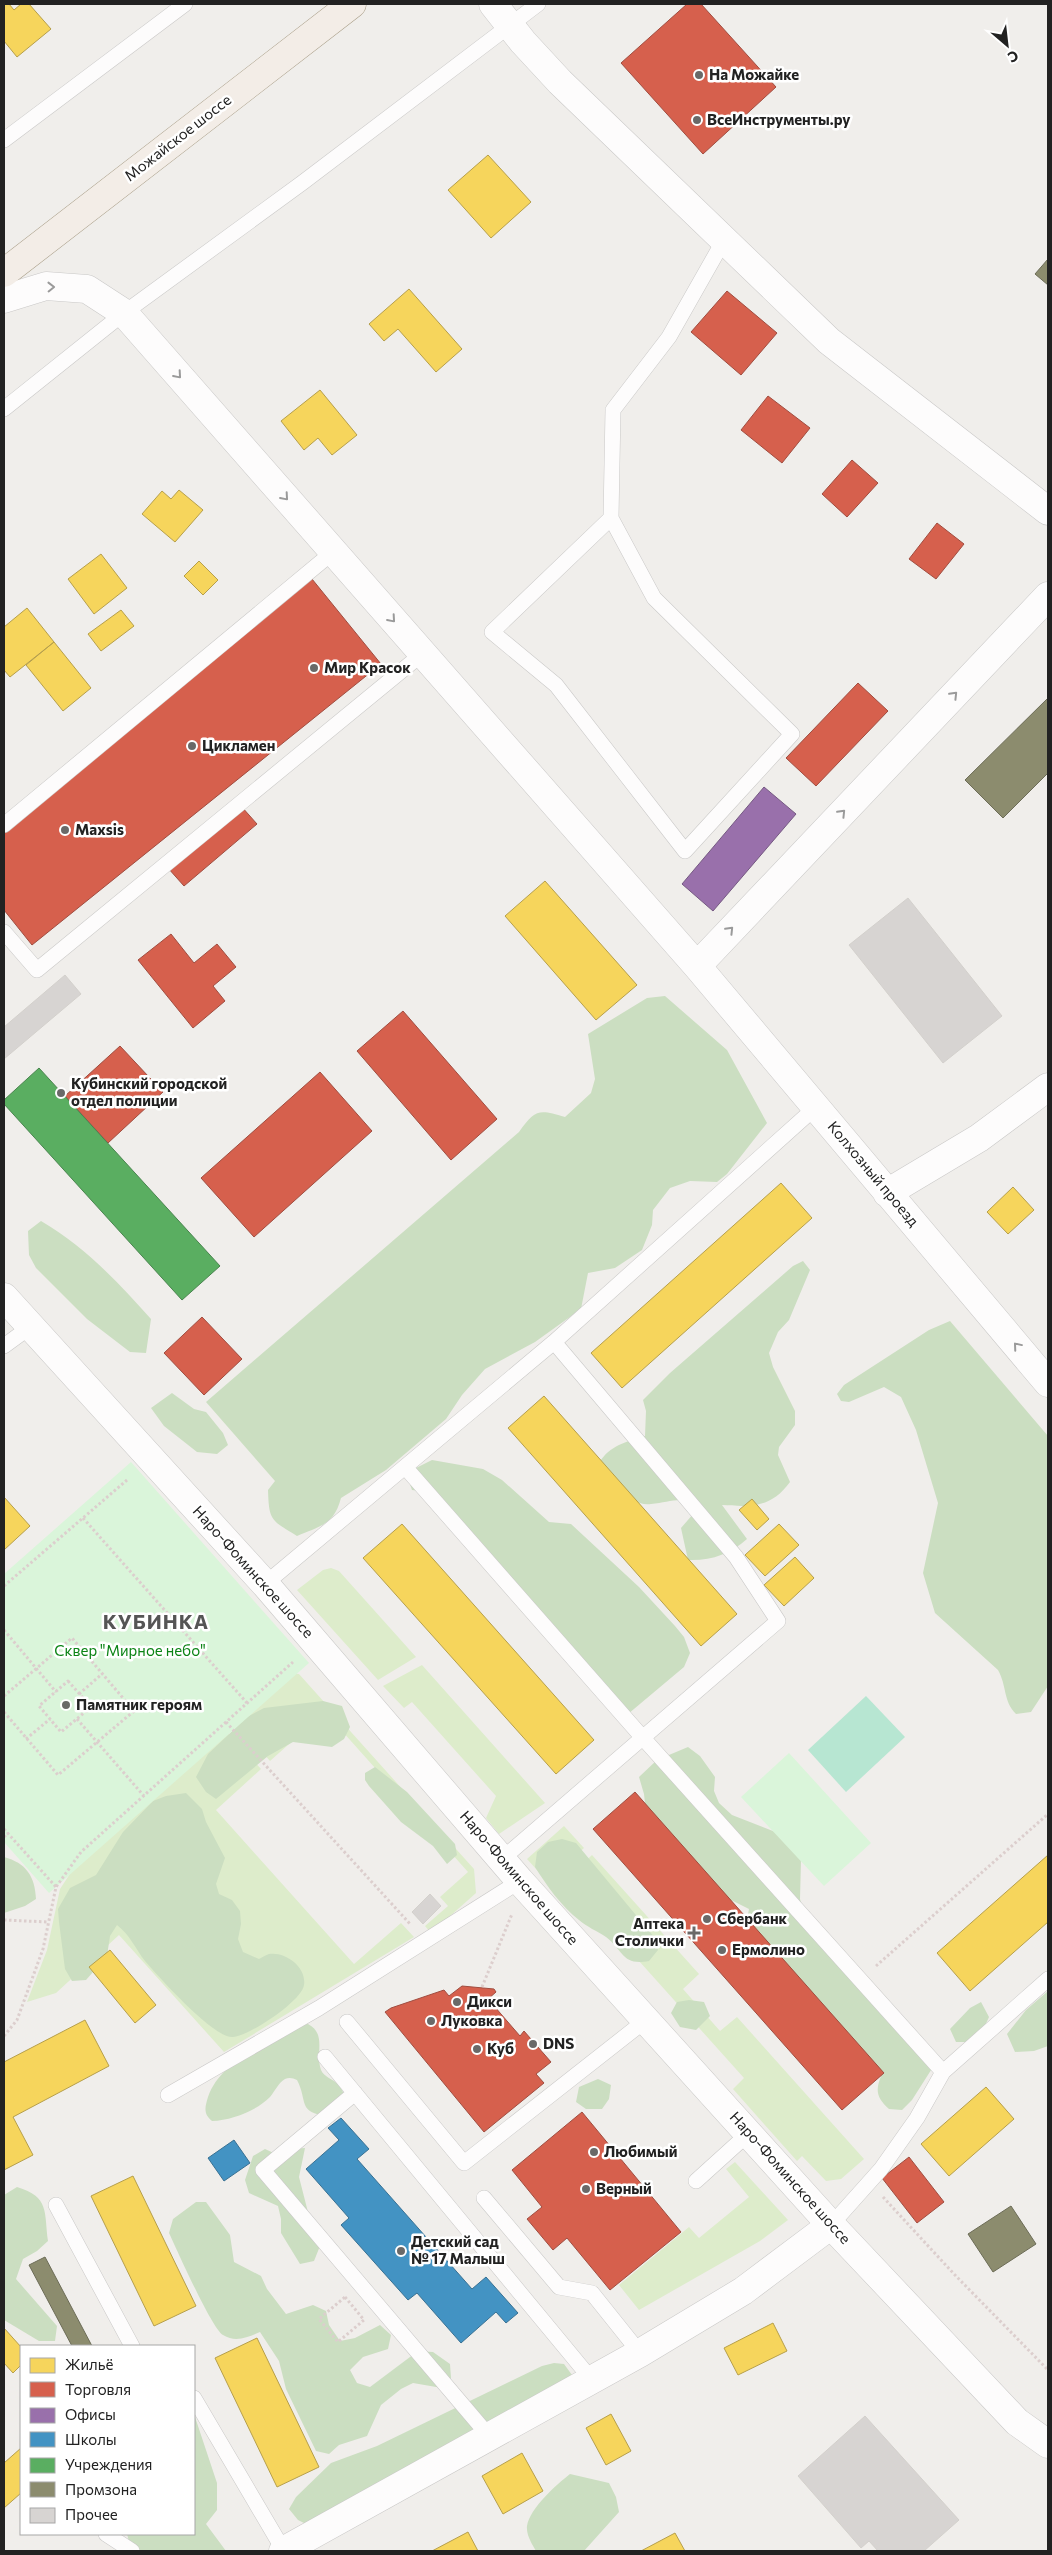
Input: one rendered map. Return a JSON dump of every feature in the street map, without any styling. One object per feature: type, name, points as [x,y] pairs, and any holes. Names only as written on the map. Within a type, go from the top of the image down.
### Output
[{"type":"main road","name":"Можайское шоссе","points":[[4,273],[352,4]]},
{"type":"street","points":[[493,4],[509,26],[560,82],[830,342],[1048,511]]},
{"type":"street","name":"Колхозный проезд","points":[[4,299],[46,286],[87,289],[124,313],[697,966],[1048,1383]]},
{"type":"street","points":[[697,966],[1048,596]]},
{"type":"street","points":[[887,1193],[979,1138],[1048,1087]]},
{"type":"street","name":"Наро-Фоминское шоссе","points":[[4,1297],[264,1584],[520,1881],[831,2225],[1017,2422],[1048,2444]]},
{"type":"street","points":[[284,2551],[640,2353],[743,2291],[831,2225]]},
{"type":"lane","points":[[4,140],[185,4]]},
{"type":"lane","points":[[4,409],[124,313],[302,183],[538,4]]},
{"type":"lane","points":[[611,518],[492,632],[556,685],[685,851],[792,734],[654,598],[611,518],[613,410],[669,337],[724,240]]},
{"type":"lane","points":[[4,825],[333,552]]},
{"type":"lane","points":[[4,932],[37,970],[422,654]]},
{"type":"lane","points":[[264,1584],[554,1342],[816,1107]]},
{"type":"lane","points":[[4,1346],[30,1327]]},
{"type":"lane","points":[[502,1859],[778,1621],[736,1557],[554,1342]]},
{"type":"lane","points":[[405,1467],[643,1738],[862,1979],[943,2072]]},
{"type":"lane","points":[[168,2095],[319,2008],[520,1881]]},
{"type":"lane","points":[[831,2225],[881,2169],[917,2118],[943,2072],[1048,1979]]},
{"type":"lane","points":[[347,2022],[464,2163],[646,2020]]},
{"type":"lane","points":[[325,2057],[592,2380]]},
{"type":"lane","points":[[355,2093],[263,2170],[490,2436]]},
{"type":"lane","points":[[696,2181],[749,2133]]},
{"type":"lane","points":[[484,2198],[559,2287],[592,2293],[640,2353]]},
{"type":"lane","points":[[56,2205],[131,2345]]},
{"type":"lane","points":[[195,2400],[284,2551]]},
{"type":"lane","points":[[108,2535],[132,2551]]},
{"type":"path","points":[[4,1586],[127,1480]]},
{"type":"path","points":[[83,1518],[247,1704]]},
{"type":"path","points":[[4,1630],[56,1692]]},
{"type":"path","points":[[4,1696],[72,1638],[134,1711],[58,1775],[4,1712]]},
{"type":"path","points":[[4,2036],[17,2020],[43,1949],[56,1887],[81,1852],[293,1662]]},
{"type":"path","points":[[79,1694],[102,1674]]},
{"type":"path","points":[[68,1681],[79,1694],[91,1707],[61,1732],[39,1706],[68,1681]]},
{"type":"path","points":[[77,1718],[144,1796]]},
{"type":"path","points":[[26,1739],[50,1719]]},
{"type":"path","points":[[226,1722],[426,1941]]},
{"type":"path","points":[[862,1979],[1048,1814]]},
{"type":"path","points":[[4,1829],[56,1887]]},
{"type":"path","points":[[4,1837],[8,1834]]},
{"type":"path","points":[[482,1987],[515,1908]]},
{"type":"path","points":[[4,1920],[48,1922]]},
{"type":"path","points":[[869,2182],[954,2274],[1048,2370]]},
{"type":"path","points":[[345,2297],[364,2320],[338,2342],[319,2319],[345,2297]]},
{"type":"green space","points":[[665,996],[727,1050],[767,1123],[727,1174],[717,1182],[690,1181],[670,1188],[653,1210],[652,1225],[642,1250],[615,1268],[588,1273],[581,1309],[535,1342],[485,1369],[462,1395],[446,1419],[386,1470],[341,1498],[338,1507],[330,1519],[319,1527],[297,1536],[277,1523],[273,1519],[269,1508],[268,1490],[275,1481],[206,1402],[519,1132],[534,1115],[543,1112],[565,1117],[591,1093],[595,1079],[588,1034],[647,998]]},
{"type":"green space","points":[[41,1221],[86,1253],[113,1278],[151,1319],[146,1353],[130,1352],[87,1319],[36,1268],[29,1255],[28,1231]]},
{"type":"green space","points":[[803,1261],[810,1270],[789,1320],[778,1332],[769,1353],[773,1367],[795,1411],[795,1425],[779,1447],[778,1455],[790,1482],[776,1497],[760,1504],[743,1506],[722,1505],[747,1539],[734,1549],[720,1556],[688,1560],[681,1528],[694,1513],[690,1501],[675,1500],[643,1504],[635,1501],[621,1490],[599,1463],[613,1448],[645,1436],[646,1411],[643,1400],[670,1373],[793,1266]]},
{"type":"green space","points":[[950,1321],[1048,1436],[1048,1686],[1031,1712],[1016,1714],[1009,1704],[998,1670],[935,1613],[923,1573],[938,1503],[916,1430],[901,1397],[884,1387],[849,1402],[841,1401],[837,1394],[844,1385],[929,1330]]},
{"type":"green space","points":[[172,1393],[194,1409],[206,1412],[223,1433],[228,1445],[217,1454],[197,1452],[164,1426],[151,1408]]},
{"type":"green space","points":[[432,1460],[483,1469],[502,1480],[549,1522],[571,1524],[639,1587],[684,1637],[690,1653],[684,1667],[628,1714],[428,1492],[412,1490],[406,1473]]},
{"type":"green space","name":"Сквер \"Мирное небо\"","points":[[131,1462],[309,1663],[49,1893],[4,1842],[4,1574]]},
{"type":"green space","points":[[331,1568],[339,1571],[416,1657],[378,1680],[297,1590],[323,1570]]},
{"type":"green space","points":[[422,1665],[545,1803],[499,1834],[486,1818],[496,1796],[412,1702],[404,1708],[383,1686]]},
{"type":"green space","points":[[285,1673],[299,1674],[474,1869],[476,1893],[431,1933],[425,1926],[448,1906],[440,1897],[468,1872],[325,1712],[270,1761],[233,1719]]},
{"type":"green space","points":[[866,1696],[905,1737],[846,1792],[808,1750]]},
{"type":"green space","points":[[323,1701],[342,1706],[350,1727],[344,1739],[332,1747],[293,1742],[268,1756],[216,1799],[206,1792],[196,1777],[208,1754],[247,1717],[264,1708]]},
{"type":"green space","points":[[224,1728],[261,1769],[216,1810],[354,1964],[401,1923],[414,1937],[224,2052],[119,1935],[56,1993],[27,2002],[47,1950],[60,1889],[85,1851]]},
{"type":"green space","points":[[688,1747],[700,1756],[715,1777],[714,1791],[719,1803],[732,1815],[778,1833],[801,1860],[800,1899],[804,1913],[933,2067],[912,2100],[902,2110],[889,2109],[881,2101],[878,2085],[882,2074],[746,1925],[749,1909],[721,1895],[646,1813],[644,1794],[639,1777],[657,1760]]},
{"type":"green space","points":[[789,1753],[871,1843],[824,1886],[741,1797]]},
{"type":"green space","points":[[375,1767],[407,1792],[455,1844],[457,1855],[447,1864],[433,1846],[401,1822],[369,1786],[365,1780],[365,1773]]},
{"type":"green space","points":[[186,1793],[202,1809],[206,1822],[225,1858],[216,1884],[219,1894],[232,1900],[240,1911],[241,1924],[238,1939],[243,1952],[259,1959],[269,1954],[282,1955],[298,1966],[304,1978],[301,1992],[285,2008],[251,2031],[233,2037],[224,2035],[200,2018],[145,1961],[129,1937],[117,1925],[110,1936],[107,1956],[86,1980],[72,1981],[65,1969],[58,1909],[70,1888],[96,1875],[123,1832],[153,1801],[166,1796]]},
{"type":"green space","points":[[564,1826],[584,1848],[547,1881],[527,1859]]},
{"type":"green space","points":[[562,1839],[576,1843],[655,1938],[658,1950],[649,1961],[640,1962],[628,1959],[606,1937],[585,1925],[572,1914],[549,1888],[535,1867],[537,1852],[548,1842]]},
{"type":"green space","points":[[592,1855],[699,1974],[683,1989],[720,2031],[737,2017],[864,2159],[841,2179],[826,2181],[802,2156],[797,2161],[733,2089],[744,2078],[578,1893],[555,1890]]},
{"type":"green space","points":[[4,1857],[18,1863],[28,1872],[34,1884],[36,1899],[25,1906],[4,1913]]},
{"type":"green space","points":[[1048,1991],[1048,2046],[1034,2051],[1015,2052],[1007,2034],[1026,2010]]},
{"type":"green space","points":[[689,2000],[704,2002],[710,2016],[696,2030],[680,2027],[671,2013],[677,2002]]},
{"type":"green space","points":[[981,2002],[989,2017],[980,2037],[968,2042],[956,2042],[950,2029],[970,2008]]},
{"type":"green space","points":[[308,2024],[314,2028],[319,2038],[319,2064],[321,2070],[339,2085],[346,2099],[328,2116],[307,2109],[297,2080],[288,2078],[281,2082],[270,2097],[258,2107],[228,2119],[212,2121],[207,2116],[206,2104],[208,2097],[214,2084],[223,2073],[234,2063],[260,2046],[300,2025]]},
{"type":"green space","points":[[598,2079],[611,2085],[609,2099],[602,2109],[586,2109],[576,2102],[579,2087]]},
{"type":"green space","points":[[305,2148],[299,2177],[310,2220],[320,2246],[314,2261],[300,2264],[281,2233],[281,2219],[278,2206],[249,2193],[245,2180],[253,2156],[265,2149],[278,2155],[291,2149]]},
{"type":"green space","points":[[735,2162],[788,2220],[760,2241],[639,2310],[619,2285],[689,2227],[699,2238],[749,2197],[726,2169]]},
{"type":"green space","points":[[17,2187],[28,2191],[40,2201],[45,2214],[48,2241],[37,2251],[23,2259],[16,2279],[57,2326],[55,2341],[39,2341],[4,2320],[4,2195]]},
{"type":"green space","points":[[196,2202],[206,2202],[230,2235],[234,2262],[261,2276],[267,2289],[286,2314],[313,2305],[326,2311],[329,2325],[340,2341],[355,2338],[380,2325],[391,2335],[388,2349],[363,2357],[350,2370],[357,2383],[370,2387],[418,2351],[433,2352],[450,2364],[451,2378],[442,2388],[413,2383],[401,2389],[381,2405],[367,2436],[339,2445],[329,2454],[316,2451],[286,2389],[279,2361],[260,2332],[237,2339],[223,2335],[211,2319],[195,2288],[169,2233],[173,2219]]},
{"type":"green space","points":[[554,2363],[564,2364],[572,2375],[574,2387],[310,2526],[298,2520],[289,2509],[296,2497],[331,2463],[377,2446],[542,2366]]},
{"type":"green space","points":[[195,2417],[217,2483],[217,2510],[206,2524],[226,2551],[125,2551],[130,2545],[127,2535],[195,2535]]},
{"type":"green space","points":[[570,2474],[609,2483],[616,2497],[619,2512],[584,2551],[536,2551],[527,2533],[529,2519],[544,2497]]},
{"type":"building: Жильё","points":[[4,4],[9,4],[14,10],[21,4],[29,4],[51,29],[17,57],[4,41]]},
{"type":"building: Жильё","points":[[488,155],[531,202],[491,238],[448,190]]},
{"type":"building: Жильё","points":[[409,289],[462,349],[436,372],[398,329],[384,341],[369,324]]},
{"type":"building: Жильё","points":[[320,390],[357,435],[332,455],[318,438],[304,450],[281,421]]},
{"type":"building: Жильё","points":[[179,490],[203,510],[175,542],[142,514],[162,491],[171,499]]},
{"type":"building: Жильё","points":[[101,554],[127,588],[94,614],[68,579]]},
{"type":"building: Жильё","points":[[199,561],[218,580],[203,595],[184,576]]},
{"type":"building: Жильё","points":[[27,608],[54,642],[10,677],[4,670],[4,627]]},
{"type":"building: Жильё","points":[[121,610],[134,626],[101,651],[88,634]]},
{"type":"building: Жильё","points":[[54,642],[91,688],[63,711],[26,665]]},
{"type":"building: Жильё","points":[[545,881],[637,985],[596,1020],[505,916]]},
{"type":"building: Жильё","points":[[781,1183],[812,1218],[622,1388],[591,1353]]},
{"type":"building: Жильё","points":[[1013,1187],[1034,1210],[1008,1234],[987,1212]]},
{"type":"building: Жильё","points":[[544,1396],[737,1614],[701,1646],[508,1428]]},
{"type":"building: Жильё","points":[[4,1497],[30,1526],[4,1550]]},
{"type":"building: Жильё","points":[[752,1499],[769,1519],[757,1530],[739,1510]]},
{"type":"building: Жильё","points":[[402,1524],[594,1740],[556,1774],[363,1558]]},
{"type":"building: Жильё","points":[[779,1524],[799,1545],[765,1576],[745,1555]]},
{"type":"building: Жильё","points":[[795,1557],[814,1578],[784,1606],[764,1585]]},
{"type":"building: Жильё","points":[[1048,1855],[1048,1922],[970,1991],[937,1953]]},
{"type":"building: Жильё","points":[[110,1950],[156,2005],[135,2023],[89,1967]]},
{"type":"building: Жильё","points":[[85,2020],[109,2066],[13,2117],[33,2155],[4,2170],[4,2062]]},
{"type":"building: Жильё","points":[[986,2087],[1014,2119],[949,2176],[921,2144]]},
{"type":"building: Жильё","points":[[133,2176],[196,2306],[154,2326],[91,2196]]},
{"type":"building: Жильё","points":[[773,2323],[787,2351],[738,2375],[724,2348]]},
{"type":"building: Жильё","points":[[4,2328],[20,2346],[20,2366],[13,2373],[4,2363]]},
{"type":"building: Жильё","points":[[257,2338],[319,2467],[277,2487],[215,2358]]},
{"type":"building: Жильё","points":[[611,2414],[631,2451],[606,2465],[586,2428]]},
{"type":"building: Жильё","points":[[20,2449],[20,2494],[4,2508],[4,2463]]},
{"type":"building: Жильё","points":[[522,2453],[543,2491],[503,2514],[482,2476]]},
{"type":"building: Жильё","points":[[468,2532],[478,2551],[432,2551]]},
{"type":"building: Жильё","points":[[675,2533],[685,2551],[641,2551]]},
{"type":"building: Торговля","name":"На Можайке","points":[[687,4],[701,4],[776,87],[703,154],[621,63]]},
{"type":"building: Торговля","points":[[727,291],[777,333],[741,375],[691,332]]},
{"type":"building: Торговля","points":[[768,396],[810,428],[782,463],[741,430]]},
{"type":"building: Торговля","points":[[852,460],[878,483],[847,517],[822,494]]},
{"type":"building: Торговля","points":[[937,523],[964,544],[936,579],[909,559]]},
{"type":"building: Торговля","name":"Цикламен","points":[[312,579],[381,664],[32,945],[4,910],[4,828]]},
{"type":"building: Торговля","points":[[858,683],[888,711],[816,786],[786,758]]},
{"type":"building: Торговля","points":[[241,806],[257,824],[184,886],[168,868]]},
{"type":"building: Торговля","points":[[171,934],[194,963],[217,944],[236,967],[213,986],[225,1001],[193,1028],[138,960]]},
{"type":"building: Торговля","points":[[403,1011],[497,1119],[451,1160],[357,1051]]},
{"type":"building: Торговля","points":[[120,1046],[163,1092],[108,1143],[65,1096]]},
{"type":"building: Торговля","points":[[320,1072],[372,1131],[254,1237],[201,1178]]},
{"type":"building: Торговля","points":[[202,1317],[242,1359],[204,1395],[164,1353]]},
{"type":"building: Торговля","points":[[635,1792],[884,2073],[842,2110],[593,1829]]},
{"type":"building: Торговля","name":"Куб","points":[[462,1986],[494,1989],[496,1992],[488,1999],[520,2036],[524,2031],[551,2062],[536,2074],[544,2083],[484,2132],[385,2012],[391,2008],[444,1990],[449,1996]]},
{"type":"building: Торговля","name":"Верный","points":[[582,2112],[681,2232],[610,2290],[567,2238],[553,2250],[527,2219],[542,2207],[512,2170]]},
{"type":"building: Торговля","points":[[909,2157],[944,2202],[917,2223],[882,2178]]},
{"type":"building: Офисы","points":[[764,787],[796,814],[713,911],[682,884]]},
{"type":"building: Школы","name":"Детский сад № 17 Малыш","points":[[341,2118],[369,2149],[357,2159],[472,2289],[486,2277],[518,2313],[506,2323],[496,2312],[461,2343],[417,2293],[408,2300],[341,2225],[349,2218],[306,2169],[339,2140],[328,2128]]},
{"type":"building: Школы","points":[[234,2140],[250,2163],[224,2181],[208,2158]]},
{"type":"building: Учреждения","points":[[39,1068],[220,1266],[182,1300],[4,1104],[4,1100]]},
{"type":"building: Промзона","points":[[1048,259],[1048,285],[1035,274]]},
{"type":"building: Промзона","points":[[1048,698],[1048,773],[1003,818],[965,780]]},
{"type":"building: Промзона","points":[[1011,2206],[1036,2244],[993,2272],[968,2234]]},
{"type":"building: Промзона","points":[[45,2257],[91,2345],[71,2345],[29,2265]]},
{"type":"building: Прочее","points":[[908,898],[1002,1016],[943,1063],[849,945]]},
{"type":"building: Прочее","points":[[65,975],[81,994],[4,1059],[4,1027]]},
{"type":"building: Прочее","points":[[430,1894],[441,1906],[423,1924],[412,1912]]},
{"type":"building: Прочее","points":[[865,2416],[959,2520],[924,2551],[878,2551],[869,2541],[861,2548],[798,2476]]},
{"type":"place","name":"На Можайке","points":[[699,75]]},
{"type":"place","name":"ВсеИнструменты.ру","points":[[697,120]]},
{"type":"place","name":"Мир Красок","points":[[314,668]]},
{"type":"place","name":"Цикламен","points":[[192,746]]},
{"type":"place","name":"Maxsis","points":[[65,830]]},
{"type":"place","name":"Кубинский городской отдел полиции","points":[[61,1093]]},
{"type":"place","name":"Памятник героям","points":[[66,1705]]},
{"type":"place","name":"Сбербанк","points":[[707,1919]]},
{"type":"place","name":"Аптека Столички","points":[[694,1933]]},
{"type":"place","name":"Ермолино","points":[[722,1950]]},
{"type":"place","name":"Дикси","points":[[457,2002]]},
{"type":"place","name":"Луковка","points":[[431,2021]]},
{"type":"place","name":"DNS","points":[[533,2044]]},
{"type":"place","name":"Куб","points":[[477,2049]]},
{"type":"place","name":"Любимый","points":[[594,2152]]},
{"type":"place","name":"Верный","points":[[586,2189]]},
{"type":"place","name":"Детский сад № 17 Малыш","points":[[401,2251]]},
{"type":"district","name":"КУБИНКА","points":[[156,1622]]}]
